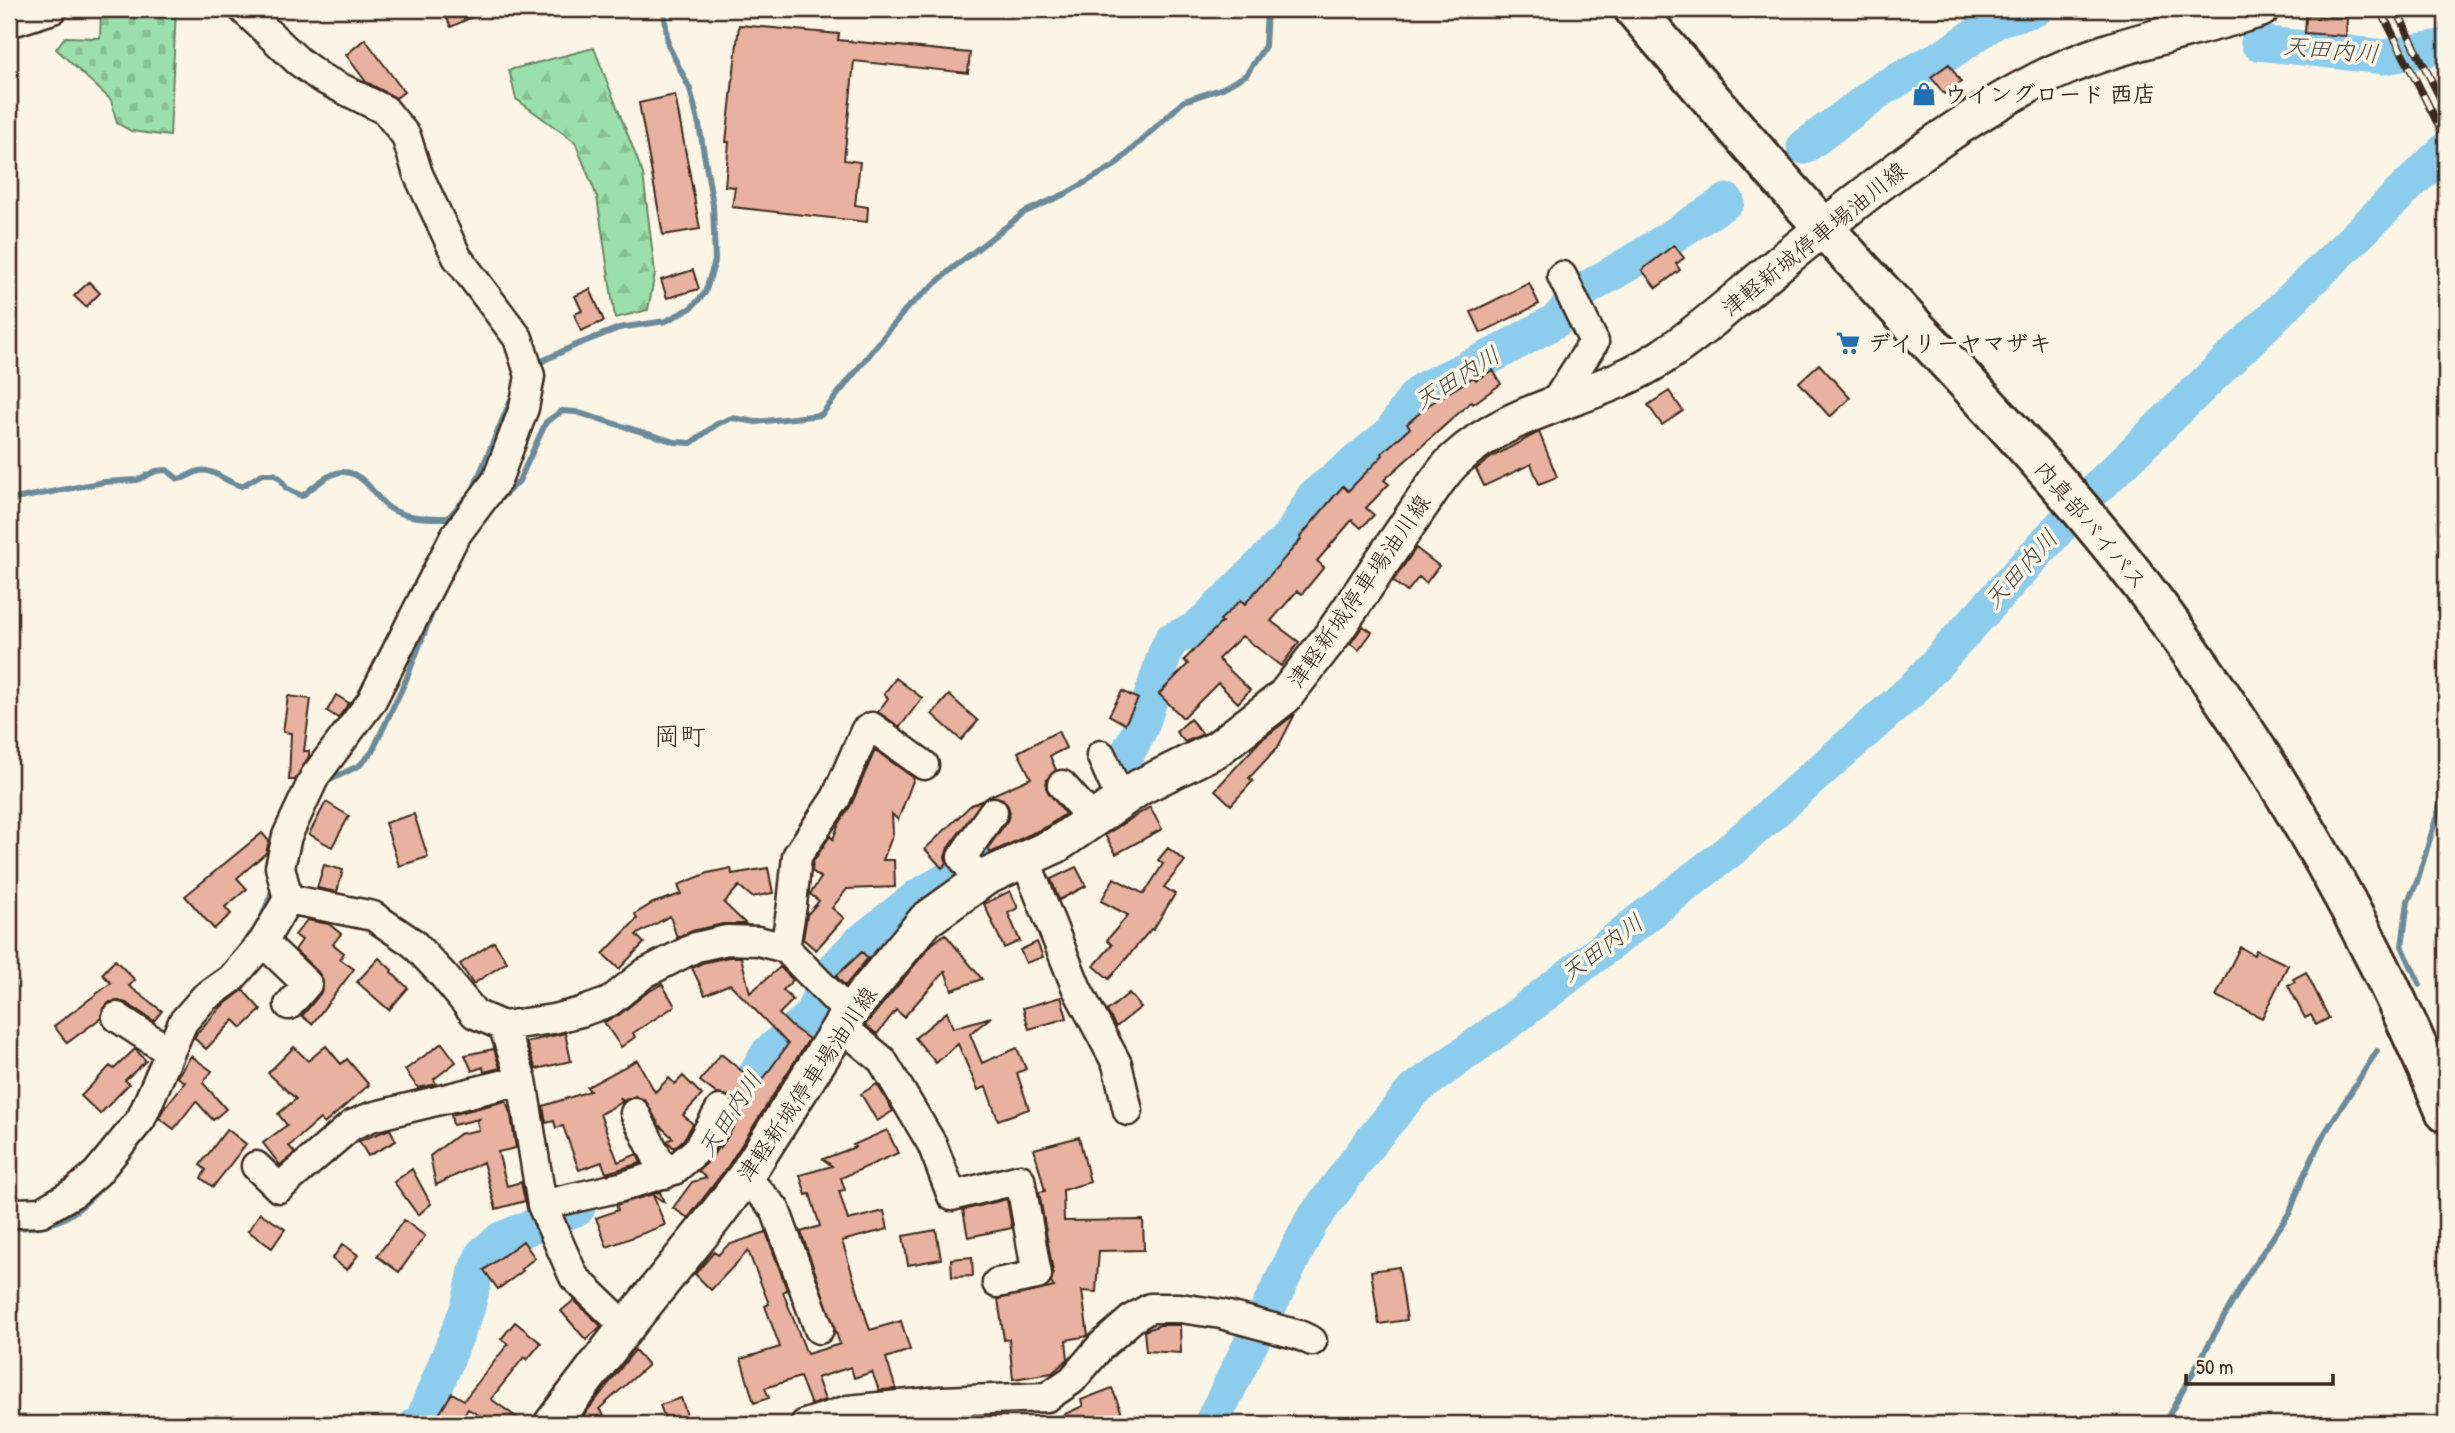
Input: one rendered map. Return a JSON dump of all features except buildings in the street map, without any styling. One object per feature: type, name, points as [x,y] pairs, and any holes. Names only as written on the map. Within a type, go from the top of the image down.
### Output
[{"type":"highway","name":"内真部バイパス","points":[[1634,9],[1824,227],[2076,504],[2158,606],[2218,690],[2284,796],[2367,940],[2430,1072],[2446,1113]]},
{"type":"main road","name":"津軽新城停車場油川線","points":[[556,1423],[626,1327],[715,1219],[745,1177],[833,1002],[926,920],[972,870],[1025,859],[1056,845],[1140,787],[1217,749],[1284,697],[1333,634],[1435,484],[1453,461],[1473,444],[1499,428],[1554,404],[1628,377],[1662,357],[1714,318],[1824,227],[1965,121],[2037,80],[2099,55],[2179,30],[2261,9]]},
{"type":"street","points":[[9,23],[53,9]]},
{"type":"street","points":[[9,1210],[18,1213],[41,1212],[75,1192],[97,1173],[141,1119],[183,1022],[204,998],[231,979],[264,942],[288,899],[280,867],[287,836],[315,776],[371,702],[455,536],[497,480],[524,408],[530,376],[518,338],[457,257],[418,174],[405,136],[385,110],[321,78],[298,61],[243,9]]},
{"type":"street","points":[[1554,404],[1594,342],[1570,292]]},
{"type":"street","points":[[785,948],[793,905],[797,856],[836,798],[865,731],[872,727],[923,765]]},
{"type":"street","points":[[1101,755],[1121,800]]},
{"type":"street","points":[[1062,785],[1093,820]]},
{"type":"street","points":[[972,870],[962,857],[993,812]]},
{"type":"street","points":[[1025,859],[1077,989],[1117,1064],[1128,1111]]},
{"type":"street","points":[[288,899],[373,916],[413,943],[475,1014],[503,1026],[553,1019],[609,1002],[645,973],[696,947],[727,940],[758,941],[785,948],[882,1060],[932,1144],[952,1196],[1020,1179],[1037,1275],[997,1283]]},
{"type":"street","points":[[264,942],[307,984],[289,1005]]},
{"type":"street","points":[[117,1017],[170,1052]]},
{"type":"street","points":[[503,1026],[522,1080],[546,1216],[574,1277],[626,1327]]},
{"type":"street","points":[[256,1166],[279,1188],[352,1125],[371,1117],[522,1080]]},
{"type":"street","points":[[546,1216],[674,1170],[697,1150],[720,1110]]},
{"type":"street","points":[[635,1114],[665,1174]]},
{"type":"street","points":[[745,1177],[775,1209],[819,1329]]},
{"type":"street","points":[[805,1424],[848,1410],[941,1401],[1047,1397],[1072,1380],[1101,1346],[1133,1318],[1150,1308],[1180,1308],[1237,1318],[1299,1337]]},
{"type":"green space","points":[[101,9],[176,9],[170,136],[131,131],[117,123],[111,100],[56,49],[65,37],[100,38]]},
{"type":"green space","points":[[594,48],[643,174],[655,273],[648,310],[615,318],[597,197],[575,142],[516,99],[509,70]]},
{"type":"waterway","points":[[538,363],[619,328],[666,321],[691,308],[705,293],[715,261],[713,205],[699,125],[690,89],[668,45],[664,9]]},
{"type":"waterway","points":[[499,500],[519,481],[546,422],[562,411],[576,412],[675,442],[691,443],[717,424],[732,418],[756,422],[821,415],[906,309],[954,267],[1025,212],[1067,193],[1114,166],[1184,101],[1223,88],[1246,75],[1265,46],[1267,9]]},
{"type":"waterway","name":"天田内川","points":[[1804,147],[1883,88],[1949,53],[1999,19],[2036,9]]},
{"type":"waterway","name":"天田内川","points":[[2258,43],[2384,57],[2446,46]]},
{"type":"waterway","name":"天田内川","points":[[2096,489],[2446,149]]},
{"type":"waterway","name":"天田内川","points":[[1118,772],[1142,725],[1171,640],[1194,630],[1208,618],[1292,534],[1314,496],[1390,434],[1413,399],[1425,388],[1496,354],[1557,320],[1584,290],[1727,201]]},
{"type":"waterway","points":[[9,500],[104,482],[137,480],[156,471],[167,470],[178,479],[199,471],[210,472],[242,486],[262,474],[274,474],[286,488],[302,496],[325,478],[341,472],[358,476],[386,506],[396,512],[418,517],[448,518],[473,490],[515,390]]},
{"type":"waterway","name":"天田内川","points":[[1211,1424],[1311,1222],[1372,1140],[1413,1091],[1518,1015],[1727,853],[1912,690],[2063,524]]},
{"type":"waterway","points":[[324,783],[360,765],[372,752],[406,680],[436,603]]},
{"type":"waterway","points":[[2420,985],[2402,946],[2408,901],[2417,882],[2446,785]]},
{"type":"waterway","name":"天田内川","points":[[710,1152],[768,1053],[810,1017],[829,974],[860,942],[917,897],[957,874],[974,859],[981,843],[1002,819],[1041,804],[1068,804]]},
{"type":"waterway","points":[[243,943],[259,925],[274,886]]},
{"type":"waterway","points":[[2164,1424],[2247,1276],[2290,1212],[2321,1139],[2377,1051]]},
{"type":"waterway","points":[[9,1227],[39,1226],[64,1218],[85,1204],[106,1182]]},
{"type":"waterway","name":"天田内川","points":[[417,1424],[423,1419],[468,1307],[477,1267],[483,1254],[501,1239],[578,1208]]},
{"type":"railway","points":[[2380,9],[2446,140]]},
{"type":"railway","points":[[2396,9],[2446,110]]},
{"type":"place","name":"ウイングロード 西店","points":[[1924,94]]},
{"type":"place","name":"デイリーヤマザキ","points":[[1848,343]]},
{"type":"district","name":"岡町","points":[[680,736]]}]
